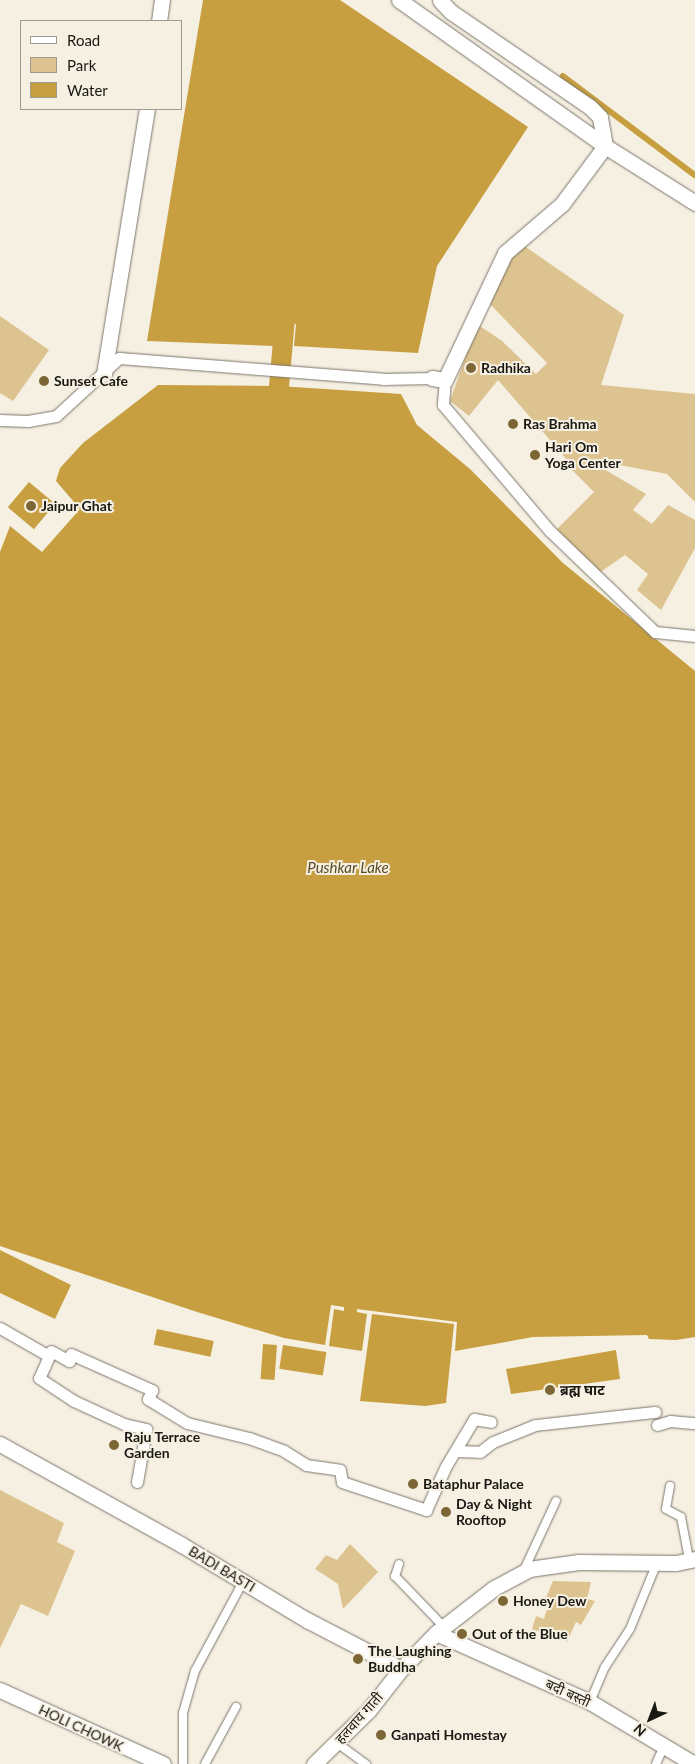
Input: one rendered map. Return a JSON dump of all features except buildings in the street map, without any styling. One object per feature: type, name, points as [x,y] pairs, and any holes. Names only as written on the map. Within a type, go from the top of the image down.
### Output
[{"type":"street","points":[[159,20],[162,0]]},
{"type":"street","points":[[400,0],[583,127],[606,146],[695,203]]},
{"type":"street","points":[[440,0],[451,12],[590,107],[600,117],[606,146],[562,204],[505,253],[439,379],[443,405],[550,531],[655,632],[695,636]]},
{"type":"street","points":[[104,374],[147,110]]},
{"type":"street","points":[[0,420],[28,421],[56,416],[120,358],[383,379],[439,379]]},
{"type":"street","points":[[0,1328],[49,1356],[39,1378],[74,1401],[124,1424],[146,1429]]},
{"type":"street","points":[[51,1351],[69,1361],[71,1354],[152,1390],[148,1399],[187,1423],[249,1438],[284,1451],[306,1465],[340,1470],[342,1482],[426,1510],[474,1419],[491,1422]]},
{"type":"street","points":[[456,1451],[480,1452],[493,1442],[535,1425],[655,1412]]},
{"type":"street","points":[[657,1425],[670,1421],[695,1423]]},
{"type":"street","points":[[137,1482],[144,1442]]},
{"type":"street","name":"BADI BASTI","points":[[0,1444],[307,1620],[401,1669]]},
{"type":"street","points":[[401,1669],[440,1630],[494,1588],[524,1572],[579,1562],[676,1563],[692,1559]]},
{"type":"street","name":"बदी बस्ती","points":[[440,1630],[590,1702],[694,1764]]},
{"type":"street","name":"हलवाय गाती","points":[[314,1764],[338,1743],[368,1711],[401,1669]]},
{"type":"street","name":"HOLI CHOWK","points":[[0,1690],[163,1764]]},
{"type":"lane","points":[[670,1486],[666,1509],[681,1518],[692,1559]]},
{"type":"lane","points":[[524,1572],[556,1501]]},
{"type":"lane","points":[[590,1702],[605,1667],[630,1629],[657,1562]]},
{"type":"lane","points":[[399,1564],[395,1576],[440,1630]]},
{"type":"lane","points":[[183,1764],[183,1713],[195,1671],[243,1582]]},
{"type":"lane","points":[[205,1764],[236,1707]]},
{"type":"lane","points":[[338,1743],[366,1764]]},
{"type":"lane","points":[[656,1764],[664,1746]]},
{"type":"green space","points":[[523,245],[624,315],[601,385],[695,394],[695,502],[667,474],[587,459],[646,494],[633,510],[652,524],[668,505],[695,520],[695,548],[661,610],[637,590],[648,574],[625,555],[599,573],[557,529],[594,492],[572,470],[574,468],[498,380],[469,416],[450,401],[477,324],[502,341],[536,374],[547,363],[487,301],[507,255]]},
{"type":"green space","points":[[0,316],[49,350],[13,401],[0,393]]},
{"type":"green space","points":[[0,1490],[64,1523],[57,1542],[75,1551],[48,1616],[21,1604],[0,1648]]},
{"type":"green space","points":[[350,1544],[378,1572],[343,1609],[338,1584],[315,1569],[326,1555],[337,1560]]},
{"type":"green space","points":[[553,1581],[591,1582],[587,1599],[595,1601],[581,1625],[576,1622],[567,1642],[532,1629],[536,1616],[544,1619],[547,1609],[542,1607]]},
{"type":"water","points":[[203,0],[340,0],[528,127],[437,266],[418,353],[294,346],[296,324],[279,320],[275,346],[147,341]]},
{"type":"water","name":"Pushkar Lake","points":[[158,385],[279,386],[401,394],[417,425],[470,469],[563,563],[695,671],[695,1337],[676,1340],[649,1339],[647,1335],[533,1337],[455,1351],[457,1322],[357,1309],[357,1312],[367,1314],[362,1351],[329,1346],[334,1309],[344,1311],[344,1307],[331,1305],[325,1345],[284,1338],[197,1312],[0,1246],[0,552],[10,526],[42,552],[80,509],[56,481],[60,468],[83,443]]},
{"type":"water","name":"Jaipur Ghat","points":[[29,482],[55,504],[34,529],[8,507]]},
{"type":"water","points":[[0,1250],[71,1285],[55,1319],[0,1293]]},
{"type":"water","points":[[372,1314],[454,1324],[446,1403],[425,1406],[360,1401]]},
{"type":"water","points":[[157,1329],[214,1341],[210,1357],[154,1345]]},
{"type":"water","points":[[263,1344],[277,1345],[275,1380],[261,1379]]},
{"type":"water","points":[[283,1345],[326,1352],[323,1376],[279,1369]]},
{"type":"water","points":[[616,1350],[620,1379],[511,1394],[506,1369]]},
{"type":"waterway","points":[[563,76],[695,175]]},
{"type":"waterway","points":[[279,386],[287,296]]},
{"type":"place","name":"Radhika","points":[[471,368]]},
{"type":"place","name":"Sunset Cafe","points":[[44,381]]},
{"type":"place","name":"Ras Brahma","points":[[513,424]]},
{"type":"place","name":"Hari Om Yoga Center","points":[[535,455]]},
{"type":"place","name":"Jaipur Ghat","points":[[31,506]]},
{"type":"place","name":"ब्रह्म घाट","points":[[550,1390]]},
{"type":"place","name":"Raju Terrace Garden","points":[[114,1445]]},
{"type":"place","name":"Bataphur Palace","points":[[413,1484]]},
{"type":"place","name":"Day & Night Rooftop","points":[[446,1512]]},
{"type":"place","name":"Honey Dew","points":[[503,1601]]},
{"type":"place","name":"Out of the Blue","points":[[462,1634]]},
{"type":"place","name":"The Laughing Buddha","points":[[358,1659]]},
{"type":"place","name":"Ganpati Homestay","points":[[381,1735]]}]
